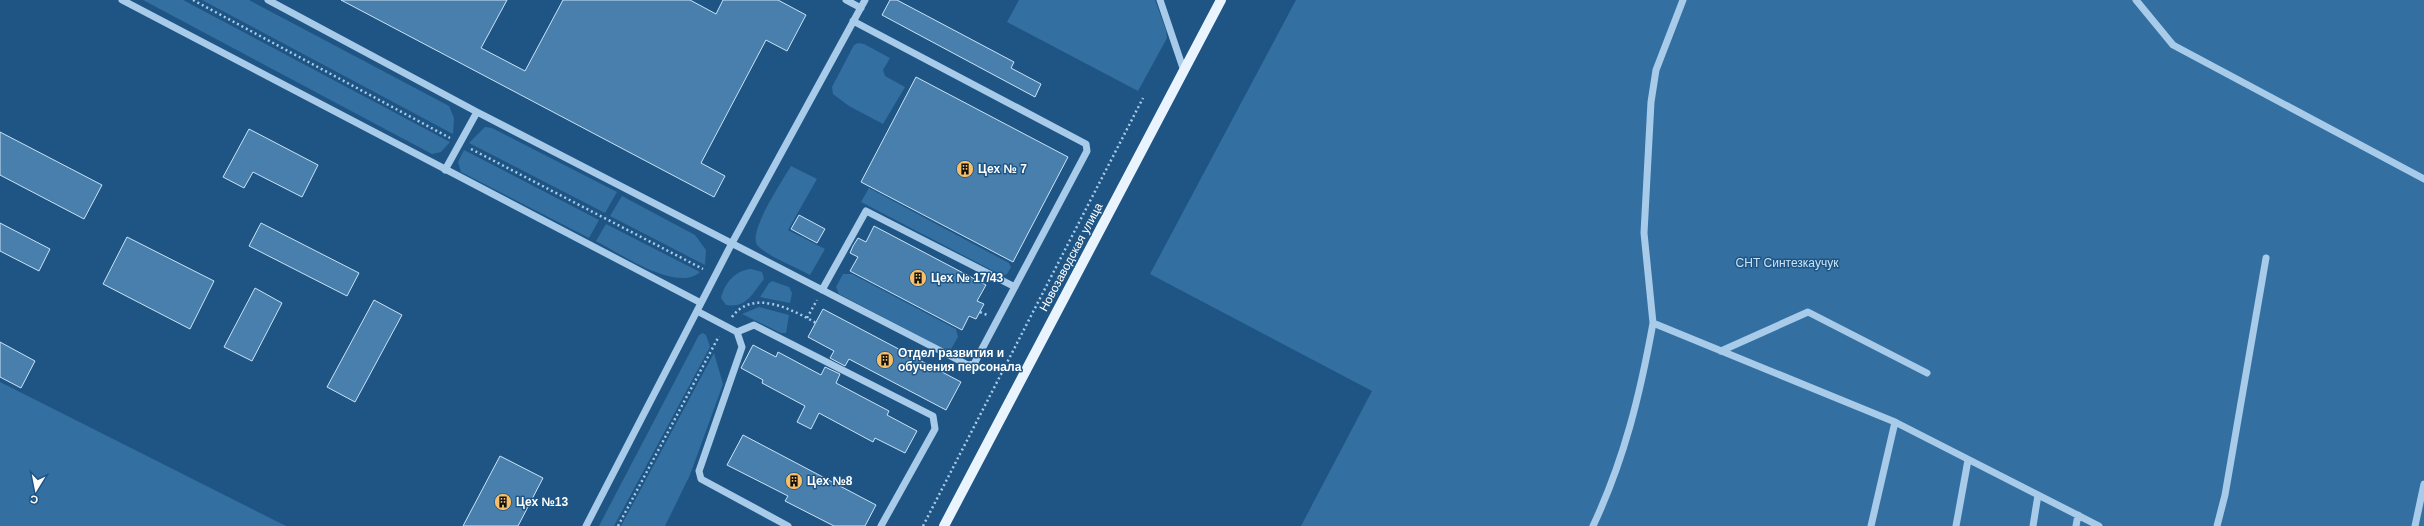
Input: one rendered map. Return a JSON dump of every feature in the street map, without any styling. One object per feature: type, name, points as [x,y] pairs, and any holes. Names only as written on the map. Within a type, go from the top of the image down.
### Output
[{"type":"main road","name":"Новозаводская улица","points":[[944,526],[1221,0]]},
{"type":"street","points":[[122,0],[701,303]]},
{"type":"street","points":[[268,0],[477,112],[822,290],[968,365],[974,364],[1087,151],[1086,144],[853,21]]},
{"type":"street","points":[[846,0],[860,8]]},
{"type":"street","points":[[586,526],[732,243],[865,0]]},
{"type":"street","points":[[1160,0],[1184,71]]},
{"type":"street","points":[[1594,526],[1612,486],[1640,393],[1653,323],[1644,233],[1651,102],[1656,70],[1683,0]]},
{"type":"street","points":[[2136,0],[2173,45],[2424,179]]},
{"type":"street","points":[[445,170],[477,112]]},
{"type":"street","points":[[822,290],[866,210],[1015,286]]},
{"type":"street","points":[[2217,526],[2225,495],[2266,258]]},
{"type":"street","points":[[697,311],[737,332],[742,347],[699,471],[701,479],[788,526]]},
{"type":"street","points":[[1721,351],[1808,312],[1927,373]]},
{"type":"street","points":[[1653,323],[1895,422],[2099,526]]},
{"type":"street","points":[[737,332],[754,325],[933,416],[935,429],[881,526]]},
{"type":"street","points":[[1871,526],[1895,422]]},
{"type":"street","points":[[1956,526],[1968,460]]},
{"type":"street","points":[[2415,526],[2424,484]]},
{"type":"street","points":[[2033,526],[2038,495]]},
{"type":"street","points":[[2076,526],[2078,515]]},
{"type":"path","points":[[192,0],[460,143],[703,269]]},
{"type":"path","points":[[923,526],[1143,98]]},
{"type":"path","points":[[807,318],[822,290]]},
{"type":"path","points":[[618,526],[725,326],[735,312],[758,303],[789,308],[816,323]]},
{"type":"green space","points":[[143,0],[183,0],[450,142],[441,152],[432,154]]},
{"type":"green space","points":[[202,0],[249,0],[449,106],[454,118],[453,134]]},
{"type":"green space","points":[[1019,0],[1155,0],[1166,30],[1167,38],[1138,91],[1007,22]]},
{"type":"green space","name":"СНТ Синтезкаучук","points":[[1296,0],[2424,0],[2424,526],[1301,526],[1372,391],[1150,274]]},
{"type":"green space","points":[[858,43],[864,44],[890,58],[883,70],[885,76],[905,87],[883,124],[849,106],[833,94],[832,87],[854,45]]},
{"type":"green space","points":[[485,127],[492,128],[617,192],[605,213],[469,143]]},
{"type":"green space","points":[[464,150],[599,220],[589,238],[461,172],[458,162]]},
{"type":"green space","points":[[791,166],[817,179],[788,230],[825,249],[810,275],[769,254],[758,246],[756,240],[757,230],[761,219]]},
{"type":"green space","points":[[869,188],[1009,263],[1011,267],[1007,274],[1003,276],[861,202]]},
{"type":"green space","points":[[622,196],[695,235],[706,250],[705,265],[610,216]]},
{"type":"green space","points":[[606,224],[700,272],[690,277],[677,278],[663,275],[633,262],[596,241]]},
{"type":"green space","points":[[751,269],[762,272],[764,279],[752,295],[744,302],[726,305],[721,298],[728,282],[736,274]]},
{"type":"green space","points":[[843,274],[852,274],[956,329],[958,337],[951,349],[942,348],[839,294],[836,287]]},
{"type":"green space","points":[[772,281],[789,287],[792,293],[790,303],[760,297]]},
{"type":"green space","points":[[759,307],[789,315],[786,333],[781,333],[742,314]]},
{"type":"green space","points":[[703,333],[706,335],[710,347],[614,526],[599,526],[699,335]]},
{"type":"green space","points":[[714,353],[723,384],[690,475],[665,526],[621,526]]},
{"type":"green space","points":[[0,382],[286,526],[0,526]]},
{"type":"building","points":[[341,0],[507,0],[481,48],[525,71],[563,0],[690,0],[716,14],[723,0],[778,0],[806,15],[787,51],[766,40],[701,163],[725,176],[714,197]]},
{"type":"building","points":[[890,0],[897,0],[1014,62],[1011,68],[1041,84],[1035,97],[882,15]]},
{"type":"building","name":"Цех № 7","points":[[916,77],[1068,157],[1013,262],[861,182]]},
{"type":"building","points":[[249,129],[318,165],[302,197],[253,172],[244,188],[223,177]]},
{"type":"building","points":[[0,132],[102,185],[84,219],[0,175]]},
{"type":"building","points":[[799,215],[825,229],[817,243],[791,229]]},
{"type":"building","points":[[0,223],[50,249],[39,271],[0,251]]},
{"type":"building","points":[[261,223],[359,273],[347,296],[249,246]]},
{"type":"building","name":"Цех № 17/43","points":[[874,226],[986,285],[977,301],[984,304],[976,319],[969,316],[962,330],[850,271],[858,257],[850,253],[853,246],[858,238],[866,242]]},
{"type":"building","points":[[127,237],[214,281],[190,329],[103,284]]},
{"type":"building","points":[[255,288],[282,303],[252,361],[224,347]]},
{"type":"building","points":[[374,300],[402,315],[355,402],[327,387]]},
{"type":"building","name":"Отдел развития и обучения персонала","points":[[823,309],[961,382],[946,410],[849,359],[845,366],[830,358],[834,351],[808,337]]},
{"type":"building","points":[[0,342],[35,361],[21,388],[0,377]]},
{"type":"building","points":[[753,345],[776,357],[778,352],[821,375],[825,367],[840,374],[836,383],[889,411],[887,415],[917,431],[905,453],[875,438],[873,442],[819,413],[811,429],[797,422],[805,406],[762,383],[763,380],[741,368]]},
{"type":"building","name":"Цех №8","points":[[743,435],[876,505],[865,526],[834,526],[785,501],[788,496],[727,465]]},
{"type":"building","name":"Цех №13","points":[[500,456],[543,478],[518,526],[463,526]]},
{"type":"place","name":"Цех № 7","points":[[965,169]]},
{"type":"place","name":"Цех № 17/43","points":[[918,278]]},
{"type":"place","name":"Отдел развития и обучения персонала","points":[[885,360]]},
{"type":"place","name":"Цех №8","points":[[794,481]]},
{"type":"place","name":"Цех №13","points":[[503,502]]}]
